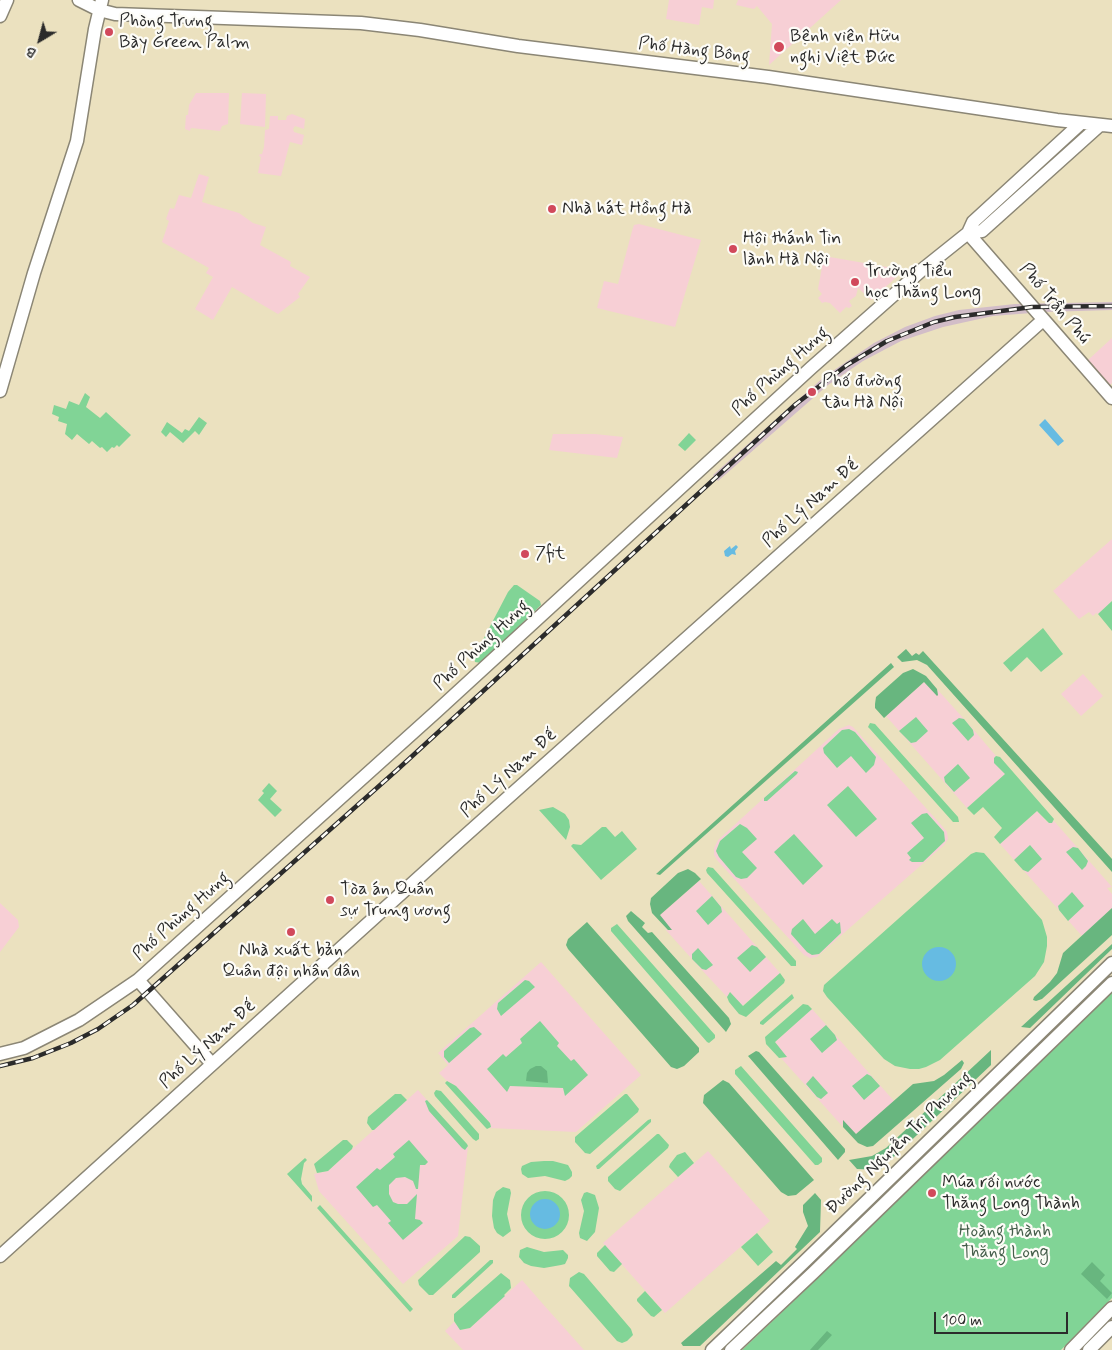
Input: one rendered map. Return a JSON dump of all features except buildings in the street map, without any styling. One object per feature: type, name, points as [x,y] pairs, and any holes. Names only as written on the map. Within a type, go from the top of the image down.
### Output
[{"type":"street","points":[[0,16],[6,0]]},
{"type":"street","name":"Phố Hàng Bông","points":[[79,0],[100,5],[122,14],[361,23],[623,61],[783,80],[1106,126]]},
{"type":"street","points":[[0,391],[34,273],[77,141],[100,5]]},
{"type":"street","name":"Phố Phùng Hưng","points":[[0,1054],[24,1048],[79,1020],[138,980],[442,706],[811,368],[968,233],[973,222],[1081,123]]},
{"type":"street","name":"Phố Phùng Hưng","points":[[968,233],[982,231],[1106,126]]},
{"type":"street","name":"Phố Trần Phú","points":[[968,233],[1112,398]]},
{"type":"street","name":"Phố Lý Nam Đế","points":[[0,1256],[1043,320]]},
{"type":"street","name":"Đường Nguyễn Tri Phương","points":[[712,1350],[1112,963]]},
{"type":"street","points":[[138,980],[212,1064]]},
{"type":"street","name":"Đường Nguyễn Tri Phương","points":[[732,1350],[1112,983]]},
{"type":"street","points":[[1020,1053],[1029,1063]]},
{"type":"street","points":[[1070,1350],[1112,1308]]},
{"type":"street","points":[[1089,1350],[1112,1327]]},
{"type":"shaded area","points":[[669,0],[714,0],[713,9],[702,7],[699,25],[666,19]]},
{"type":"shaded area","name":"Bệnh viện Hữu nghị Việt Đức","points":[[738,0],[841,0],[769,65],[772,24],[757,6],[754,9],[736,5]]},
{"type":"shaded area","points":[[196,93],[229,93],[228,124],[222,126],[220,131],[191,128],[190,131],[185,129],[189,105]]},
{"type":"shaded area","points":[[242,93],[266,94],[265,127],[240,124]]},
{"type":"shaded area","points":[[292,114],[305,119],[304,129],[295,126],[293,129],[294,132],[304,135],[302,145],[290,142],[281,176],[258,173],[261,157],[259,156],[262,154],[264,147],[265,130],[269,129],[270,116],[278,116],[278,120],[286,120],[287,116]]},
{"type":"shaded area","points":[[199,174],[209,177],[202,202],[239,213],[253,223],[266,227],[260,245],[291,262],[290,266],[310,277],[298,294],[300,297],[278,314],[232,287],[213,320],[195,309],[213,277],[206,273],[209,268],[162,242],[169,221],[166,219],[170,208],[174,209],[179,195],[191,198]]},
{"type":"shaded area","points":[[639,224],[701,240],[675,327],[597,308],[604,281],[618,284],[634,225]]},
{"type":"shaded area","name":"Trường Tiểu học Thăng Long","points":[[824,256],[899,269],[900,274],[871,300],[858,288],[856,296],[849,301],[852,306],[846,307],[840,313],[830,303],[822,303],[818,298],[822,294],[818,289]]},
{"type":"shaded area","name":"Phố đường tàu Hà Nội","points":[[1112,302],[1112,310],[993,316],[943,327],[901,341],[863,361],[828,385],[718,481],[713,475],[824,377],[874,343],[905,327],[959,310],[1015,304]]},
{"type":"shaded area","points":[[1112,338],[1112,383],[1110,385],[1088,360]]},
{"type":"shaded area","points":[[553,434],[595,434],[623,437],[617,458],[549,450]]},
{"type":"shaded area","points":[[1112,539],[1112,601],[1098,614],[1096,613],[1093,616],[1089,612],[1079,619],[1053,591]]},
{"type":"shaded area","points":[[1083,674],[1103,696],[1081,716],[1061,694]]},
{"type":"shaded area","points":[[924,682],[938,695],[937,689],[972,728],[996,756],[994,762],[1005,774],[967,808],[886,716]]},
{"type":"shaded area","points":[[849,725],[853,727],[943,827],[947,832],[948,839],[944,845],[817,957],[810,958],[804,955],[717,860],[714,855],[714,848],[718,840],[839,729]]},
{"type":"shaded area","points":[[436,731],[439,734],[398,771],[396,768]]},
{"type":"shaded area","points":[[1037,811],[1047,822],[1051,823],[1054,821],[1112,887],[1107,888],[1112,894],[1112,908],[1082,936],[1000,844]]},
{"type":"shaded area","points":[[699,881],[780,973],[742,1006],[730,992],[727,997],[700,968],[665,929],[669,931],[660,915]]},
{"type":"shaded area","points":[[0,903],[18,920],[19,927],[0,952]]},
{"type":"shaded area","points":[[541,962],[641,1075],[576,1132],[489,1128],[491,1127],[490,1123],[456,1086],[439,1073],[448,1065],[438,1053]]},
{"type":"shaded area","points":[[812,1009],[894,1101],[856,1134],[842,1123],[843,1127],[781,1058],[785,1058],[775,1042]]},
{"type":"shaded area","points":[[418,1090],[468,1146],[458,1236],[403,1284],[319,1191],[314,1174],[328,1171]]},
{"type":"shaded area","points":[[708,1151],[770,1221],[665,1313],[603,1243]]},
{"type":"shaded area","points":[[522,1280],[584,1350],[463,1350],[445,1331],[454,1322],[461,1330],[470,1328]]},
{"type":"green space","points":[[85,393],[90,397],[86,407],[100,418],[106,412],[131,435],[119,447],[117,445],[114,448],[112,447],[107,452],[92,441],[89,444],[77,434],[72,440],[65,434],[67,424],[58,421],[59,417],[52,414],[54,405],[66,409],[69,401],[79,405]]},
{"type":"green space","points":[[199,417],[207,423],[199,435],[195,431],[183,443],[170,432],[166,437],[161,432],[167,422],[182,433],[185,429],[189,431]]},
{"type":"green space","points":[[689,433],[696,440],[685,451],[678,445]]},
{"type":"green space","points":[[514,585],[517,585],[540,601],[541,605],[481,663],[475,662],[474,657],[508,592]]},
{"type":"green space","points":[[1112,601],[1112,631],[1098,614]]},
{"type":"green space","points":[[1043,628],[1063,654],[1041,672],[1027,657],[1011,672],[1003,663]]},
{"type":"green space","points":[[906,649],[912,656],[916,653],[919,655],[923,651],[1112,859],[1112,872],[927,665],[917,660],[902,662],[897,657]]},
{"type":"green space","points":[[891,663],[894,667],[660,875],[656,874]]},
{"type":"green space","points":[[913,669],[926,676],[937,689],[938,695],[924,682],[884,718],[875,708],[876,697],[903,673]]},
{"type":"green space","points":[[916,717],[928,731],[916,742],[911,743],[899,731]]},
{"type":"green space","points":[[959,718],[964,719],[973,730],[974,735],[968,741],[952,723]]},
{"type":"green space","points":[[870,723],[875,724],[958,817],[959,822],[953,822],[868,727]]},
{"type":"green space","points":[[849,729],[855,732],[876,757],[874,765],[866,773],[851,756],[837,768],[824,753],[823,748],[825,746],[842,730]]},
{"type":"green space","points":[[996,756],[1000,757],[1054,819],[1052,823],[1049,823],[1037,811],[1000,844],[994,837],[1002,828],[983,807],[974,815],[967,808],[1005,774],[994,763]]},
{"type":"green space","points":[[958,764],[970,778],[954,792],[945,782],[944,777]]},
{"type":"green space","points":[[795,771],[798,772],[797,774],[767,801],[764,801],[764,798]]},
{"type":"green space","points":[[269,783],[277,791],[270,799],[282,810],[275,817],[258,800],[264,793],[262,791]]},
{"type":"green space","points":[[848,786],[877,819],[856,837],[827,805]]},
{"type":"green space","points":[[553,807],[565,814],[569,820],[570,827],[566,840],[539,810]]},
{"type":"green space","points":[[927,813],[944,832],[945,841],[923,862],[912,862],[909,860],[911,858],[907,853],[924,838],[911,823],[922,814]]},
{"type":"green space","points":[[740,824],[747,828],[757,839],[742,852],[757,868],[747,878],[741,879],[736,877],[716,851],[720,841]]},
{"type":"green space","points":[[602,827],[606,827],[615,837],[622,831],[637,849],[601,880],[571,846],[573,844],[581,845]]},
{"type":"green space","points":[[794,834],[823,866],[803,885],[774,852]]},
{"type":"green space","points":[[1030,845],[1042,859],[1028,872],[1023,870],[1014,860]]},
{"type":"green space","points":[[1073,847],[1078,848],[1088,861],[1082,870],[1066,852]]},
{"type":"green space","points":[[976,852],[984,853],[1042,920],[1047,937],[1044,962],[1035,976],[940,1060],[919,1069],[895,1066],[884,1059],[827,997],[823,991],[824,985],[971,854]]},
{"type":"green space","points":[[708,867],[713,868],[796,961],[796,966],[791,966],[707,873]]},
{"type":"green space","points":[[688,869],[701,879],[660,915],[672,930],[668,930],[652,913],[651,898],[678,873]]},
{"type":"green space","points":[[1072,892],[1084,906],[1068,921],[1058,906]]},
{"type":"green space","points":[[712,896],[721,907],[722,912],[708,925],[696,911]]},
{"type":"green space","points":[[1112,908],[1112,935],[1042,999],[1033,1000],[1057,973],[1063,953]]},
{"type":"green space","points":[[631,911],[645,923],[642,927],[648,933],[652,932],[729,1018],[731,1024],[726,1032],[628,921],[626,916]]},
{"type":"green space","points":[[803,919],[815,934],[832,919],[837,924],[840,922],[841,933],[819,954],[812,955],[791,934],[792,929]]},
{"type":"green space","points":[[587,922],[699,1048],[699,1052],[684,1066],[677,1069],[671,1067],[568,949],[566,945],[568,939]]},
{"type":"green space","points":[[617,924],[715,1035],[715,1038],[709,1043],[611,931],[611,928]]},
{"type":"green space","points":[[1112,944],[1112,949],[1030,1028],[1021,1027]]},
{"type":"green space","points":[[752,945],[757,947],[766,957],[750,972],[737,958]]},
{"type":"green space","points":[[698,948],[713,965],[706,970],[702,969],[692,959],[692,954]]},
{"type":"green space","points":[[780,973],[785,980],[784,983],[746,1017],[739,1014],[729,1002],[727,997],[730,992],[743,1006]]},
{"type":"green space","points":[[525,980],[535,987],[501,1016],[497,1009],[498,1003]]},
{"type":"green space","name":"Hoàng thành Thăng Long","points":[[1112,989],[1112,1298],[1061,1350],[742,1350],[818,1278],[944,1152]]},
{"type":"green space","points":[[792,994],[794,998],[763,1025],[760,1024],[760,1022]]},
{"type":"green space","points":[[803,1004],[808,1005],[812,1009],[775,1042],[787,1057],[779,1058],[766,1044],[765,1037]]},
{"type":"green space","points":[[540,1021],[559,1043],[557,1046],[571,1061],[574,1059],[588,1075],[565,1096],[563,1088],[510,1086],[507,1092],[487,1069],[503,1054],[506,1057],[522,1043],[520,1039]]},
{"type":"green space","points":[[826,1025],[837,1040],[822,1053],[810,1039]]},
{"type":"green space","points":[[474,1027],[482,1034],[449,1063],[444,1057],[444,1051],[470,1028]]},
{"type":"green space","points":[[991,1050],[991,1065],[880,1170],[857,1169],[849,1160],[872,1156],[886,1148]]},
{"type":"green space","points":[[756,1051],[759,1052],[845,1149],[845,1152],[838,1160],[748,1056]]},
{"type":"green space","points":[[962,1060],[964,1063],[961,1069],[873,1146],[867,1147],[858,1143],[843,1127],[843,1120],[856,1134],[913,1084],[934,1081]]},
{"type":"green space","points":[[536,1066],[541,1066],[547,1071],[548,1083],[526,1081],[527,1073]]},
{"type":"green space","points":[[741,1066],[822,1158],[822,1162],[815,1165],[735,1074],[735,1070]]},
{"type":"green space","points":[[867,1074],[880,1086],[864,1100],[852,1086]]},
{"type":"green space","points":[[813,1076],[828,1093],[821,1099],[806,1084]]},
{"type":"green space","points":[[723,1080],[729,1083],[814,1180],[796,1195],[788,1196],[781,1192],[703,1103],[704,1095]]},
{"type":"green space","points":[[447,1081],[456,1086],[490,1123],[491,1127],[487,1129],[485,1127],[445,1083]]},
{"type":"green space","points":[[436,1090],[441,1091],[479,1134],[479,1139],[476,1141],[473,1139],[435,1096]]},
{"type":"green space","points":[[395,1094],[401,1094],[407,1100],[372,1130],[367,1123],[368,1117]]},
{"type":"green space","points":[[625,1094],[639,1109],[638,1112],[590,1154],[585,1153],[575,1142],[575,1137]]},
{"type":"green space","points":[[427,1100],[467,1144],[468,1146],[465,1150],[429,1111],[425,1101]]},
{"type":"green space","points":[[651,1119],[651,1122],[597,1169],[596,1166]]},
{"type":"green space","points":[[657,1134],[669,1145],[668,1148],[620,1191],[615,1189],[608,1181],[608,1177]]},
{"type":"green space","points":[[343,1140],[347,1140],[353,1146],[352,1149],[328,1171],[317,1173],[314,1164]]},
{"type":"green space","points":[[409,1140],[428,1162],[425,1165],[420,1165],[418,1189],[416,1189],[413,1181],[405,1177],[396,1178],[389,1185],[389,1194],[393,1202],[398,1204],[407,1204],[417,1194],[415,1219],[423,1223],[403,1240],[388,1223],[391,1221],[377,1205],[373,1207],[356,1187],[377,1168],[380,1170],[395,1157],[393,1154]]},
{"type":"green space","points":[[685,1152],[694,1163],[678,1177],[669,1167],[677,1155]]},
{"type":"green space","points":[[305,1158],[307,1160],[304,1163],[301,1179],[302,1184],[312,1196],[312,1202],[287,1174]]},
{"type":"green space","points":[[544,1161],[568,1165],[572,1176],[565,1181],[545,1176],[528,1178],[522,1174],[522,1166],[531,1162]]},
{"type":"green space","points":[[503,1187],[510,1189],[511,1193],[507,1214],[511,1231],[503,1237],[494,1228],[492,1216],[493,1200],[496,1192]]},
{"type":"green space","points":[[545,1191],[554,1193],[562,1198],[567,1206],[569,1215],[567,1224],[562,1232],[554,1237],[545,1239],[536,1237],[528,1232],[523,1224],[521,1215],[523,1206],[528,1198],[536,1193]]},
{"type":"green space","points":[[587,1192],[595,1195],[599,1208],[595,1232],[587,1241],[580,1238],[579,1233],[584,1211],[581,1200],[584,1193]]},
{"type":"green space","points":[[815,1193],[821,1200],[820,1232],[700,1346],[683,1346],[681,1343],[776,1261],[781,1265],[797,1249],[795,1247],[808,1226],[803,1212],[803,1205]]},
{"type":"green space","points":[[320,1205],[413,1309],[410,1312],[317,1208]]},
{"type":"green space","points":[[757,1233],[773,1252],[758,1266],[741,1247]]},
{"type":"green space","points":[[465,1236],[470,1237],[480,1246],[480,1252],[433,1295],[429,1295],[419,1285],[418,1280]]},
{"type":"green space","points":[[605,1245],[622,1264],[614,1272],[610,1271],[597,1256],[597,1253]]},
{"type":"green space","points":[[527,1247],[544,1252],[563,1250],[568,1255],[568,1258],[565,1264],[561,1265],[544,1268],[531,1266],[524,1263],[519,1257],[520,1250]]},
{"type":"green space","points":[[490,1260],[493,1260],[493,1263],[455,1298],[452,1298],[452,1295]]},
{"type":"green space","points":[[1092,1262],[1105,1275],[1100,1281],[1112,1293],[1107,1299],[1081,1274]]},
{"type":"green space","points":[[579,1272],[584,1274],[631,1329],[633,1335],[627,1341],[622,1343],[617,1341],[569,1286],[570,1278]]},
{"type":"green space","points":[[501,1273],[510,1280],[511,1288],[505,1296],[470,1328],[460,1330],[454,1321],[454,1314]]},
{"type":"green space","points":[[645,1291],[662,1310],[654,1317],[637,1301]]},
{"type":"green space","points":[[827,1331],[832,1335],[818,1350],[810,1350]]},
{"type":"water","points":[[1045,419],[1064,441],[1058,446],[1039,425]]},
{"type":"water","points":[[736,545],[738,547],[735,551],[736,555],[725,556],[724,551],[730,546],[731,549]]},
{"type":"water","points":[[939,947],[951,952],[956,964],[951,976],[939,981],[927,976],[922,964],[927,952]]},
{"type":"water","points":[[545,1199],[555,1204],[560,1214],[555,1224],[545,1229],[535,1224],[530,1214],[535,1204]]},
{"type":"railway","points":[[0,1066],[33,1058],[71,1043],[98,1029],[133,1005],[397,770],[796,404],[847,365],[887,341],[934,322],[955,317],[1032,307],[1112,306]]},
{"type":"place","name":"Phòng Trưng Bày Green Palm","points":[[109,32]]},
{"type":"place","name":"Bệnh viện Hữu nghị Việt Đức","points":[[779,47]]},
{"type":"place","name":"Nhà hát Hồng Hà","points":[[552,209]]},
{"type":"place","name":"Hội thánh Tin lành Hà Nội","points":[[733,249]]},
{"type":"place","name":"Trường Tiểu học Thăng Long","points":[[855,282]]},
{"type":"place","name":"Phố đường tàu Hà Nội","points":[[812,392]]},
{"type":"place","name":"7fit","points":[[525,554]]},
{"type":"place","name":"Tòa án Quân sự Trung ương","points":[[330,900]]},
{"type":"place","name":"Nhà xuất bản Quân đội nhân dân","points":[[291,932]]},
{"type":"place","name":"Múa rối nước Thăng Long Thành","points":[[932,1193]]}]
